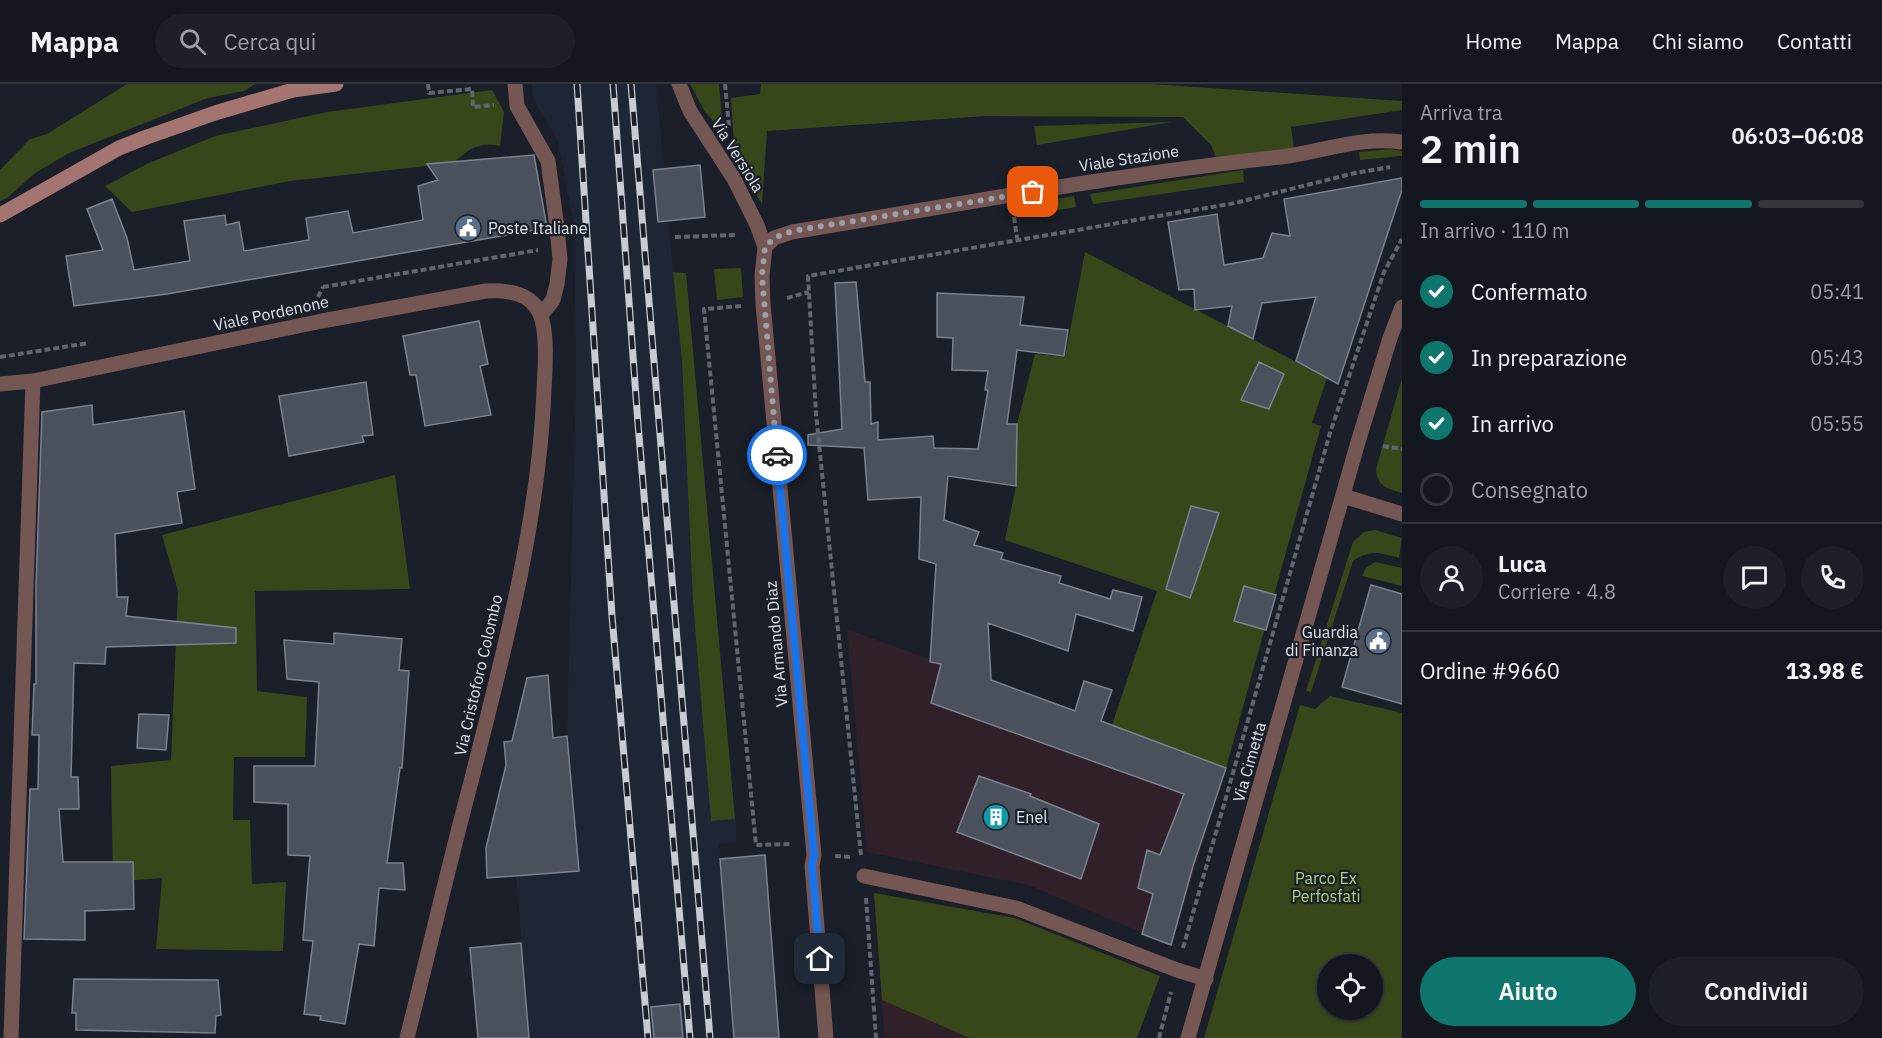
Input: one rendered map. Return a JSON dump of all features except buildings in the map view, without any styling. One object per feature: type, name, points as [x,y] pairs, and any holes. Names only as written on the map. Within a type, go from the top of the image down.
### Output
[{"type":"main road","points":[[0,215],[111,152],[147,137],[293,90],[336,84]]},
{"type":"street","points":[[515,84],[517,106],[548,161],[557,228],[560,259],[557,284],[553,300],[541,315]]},
{"type":"street","name":"Via Versiola","points":[[679,84],[690,111],[744,195],[765,247]]},
{"type":"street","name":"Viale Stazione","points":[[765,247],[774,238],[792,231],[1182,168],[1304,154],[1361,142],[1402,142]]},
{"type":"street","name":"Via Armando Diaz","points":[[765,247],[762,276],[763,304],[814,855],[812,866],[826,1038]]},
{"type":"street","name":"Viale Pordenone","points":[[0,384],[33,381],[322,321],[486,291],[505,290],[520,294],[535,304],[541,315]]},
{"type":"street","name":"Via Cimetta","points":[[1188,1038],[1385,352],[1402,307]]},
{"type":"street","name":"Via Cristoforo Colombo","points":[[407,1038],[491,702],[526,548],[542,440],[545,376],[541,315]]},
{"type":"street","points":[[11,1038],[33,381]]},
{"type":"street","points":[[1343,496],[1402,514]]},
{"type":"street","points":[[864,876],[1016,908],[1206,979]]},
{"type":"path","points":[[428,84],[429,93],[472,90],[473,106],[495,104]]},
{"type":"path","points":[[725,84],[729,136]]},
{"type":"path","points":[[876,1038],[869,920],[816,414],[808,276],[1017,238],[1235,203],[1392,166]]},
{"type":"path","points":[[1014,214],[1017,238]]},
{"type":"path","points":[[675,237],[736,236]]},
{"type":"path","points":[[1159,1038],[1330,433],[1381,282],[1402,239]]},
{"type":"path","points":[[322,287],[538,250]]},
{"type":"path","points":[[763,304],[704,309],[756,844],[768,846]]},
{"type":"path","points":[[1383,446],[1402,449]]},
{"type":"shaded area","points":[[532,84],[656,84],[664,169],[653,170],[658,221],[668,220],[682,361],[693,602],[711,820],[735,819],[737,842],[719,844],[734,1038],[530,1038],[516,876],[579,870],[567,736],[576,379],[574,226],[558,141],[533,98]]},
{"type":"shaded area","points":[[847,629],[1226,768],[1171,945],[1028,885],[867,852]]},
{"type":"shaded area","points":[[882,1000],[970,1038],[884,1038]]},
{"type":"green space","points":[[127,84],[255,84],[244,91],[208,98],[69,153],[35,173],[7,198],[0,201],[0,170],[30,139],[47,134]]},
{"type":"green space","points":[[690,84],[719,84],[723,131],[705,112]]},
{"type":"green space","points":[[761,84],[1151,84],[1402,101],[1402,110],[1291,127],[1294,148],[1217,160],[1211,145],[1183,117],[986,116],[767,131],[762,204],[735,160],[731,98],[760,94]]},
{"type":"green space","points":[[492,90],[504,112],[500,146],[475,147],[454,163],[290,181],[132,212],[105,186],[147,164],[215,136],[327,112]]},
{"type":"green space","points":[[1172,122],[1037,145],[1034,126]]},
{"type":"green space","points":[[1392,149],[1402,151],[1402,156],[1360,160],[1359,152]]},
{"type":"green space","points":[[1243,170],[1244,182],[1093,204],[1090,194]]},
{"type":"green space","points":[[1074,196],[1076,207],[1035,214],[1033,203]]},
{"type":"green space","points":[[1085,252],[1327,378],[1312,423],[1321,426],[1226,768],[1112,725],[1157,591],[1005,540],[1016,486],[1017,424],[1035,354],[1065,357]]},
{"type":"green space","points":[[741,268],[743,297],[717,300],[714,269]]},
{"type":"green space","points":[[673,272],[686,273],[735,819],[711,821],[693,602],[682,361]]},
{"type":"green space","points":[[1402,378],[1402,493],[1387,488],[1381,483],[1378,480],[1376,469]]},
{"type":"green space","points":[[395,475],[410,589],[255,591],[257,691],[307,697],[305,757],[234,757],[233,820],[250,820],[252,884],[286,882],[283,951],[156,949],[162,878],[113,882],[111,766],[171,760],[178,591],[162,535]]},
{"type":"green space","points":[[1375,530],[1402,538],[1399,558],[1370,553],[1353,561],[1311,692],[1306,691],[1353,542],[1364,532]]},
{"type":"green space","points":[[1375,562],[1402,568],[1402,586],[1362,576],[1366,568]]},
{"type":"green space","name":"Parco Ex Perfosfati","points":[[1330,696],[1402,713],[1402,1038],[1204,1038],[1300,705],[1315,709]]},
{"type":"green space","points":[[874,893],[1015,918],[1160,976],[1137,1038],[970,1038],[882,1000]]},
{"type":"railway","points":[[577,84],[612,616],[648,1038]]},
{"type":"railway","points":[[613,84],[638,424],[690,1038]]},
{"type":"railway","points":[[631,84],[710,1038]]},
{"type":"way so far","points":[[777,455],[762,276],[765,247],[771,240],[792,231],[1033,192]]},
{"type":"place","name":"Poste Italiane","points":[[468,228]]},
{"type":"place","name":"Guardia di Finanza","points":[[1378,641]]},
{"type":"place","name":"Enel","points":[[996,817]]},
{"type":"route","points":[[777,455],[814,855],[812,866],[820,959]]}]
